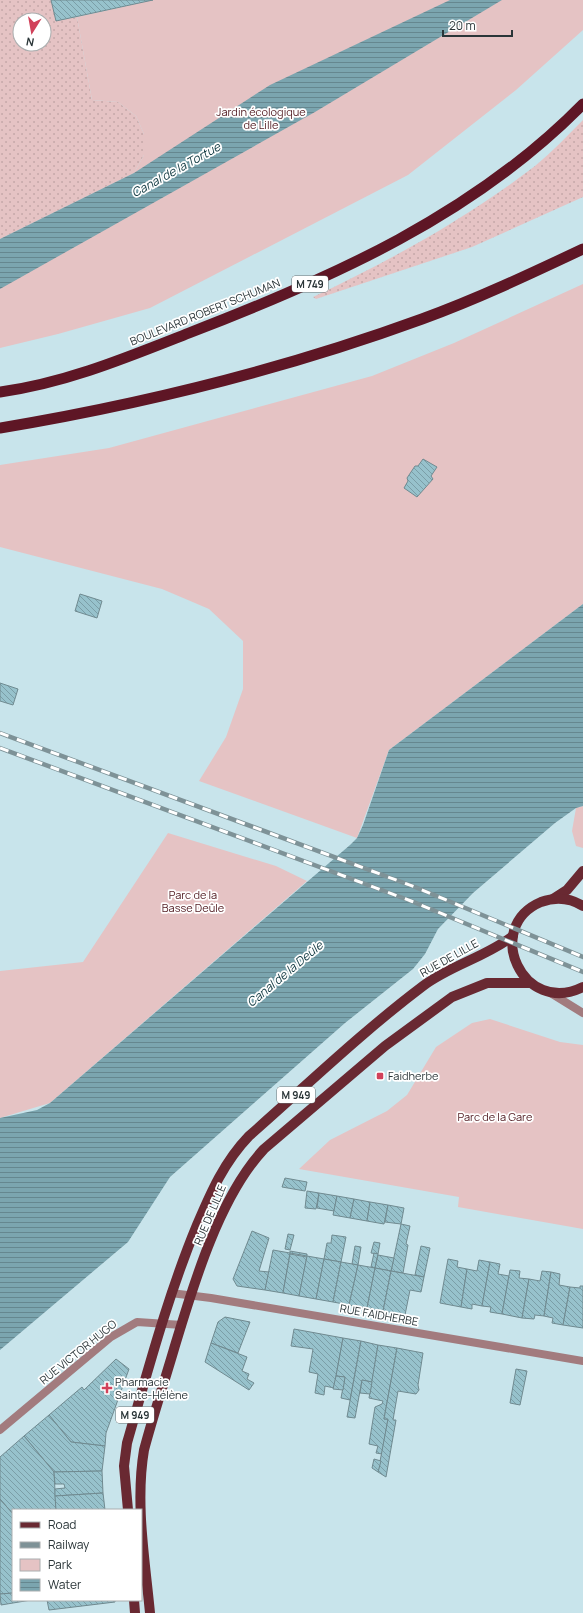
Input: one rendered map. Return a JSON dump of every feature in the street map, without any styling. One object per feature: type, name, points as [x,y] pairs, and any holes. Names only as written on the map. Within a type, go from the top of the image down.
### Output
[{"type":"highway","name":"BOULEVARD ROBERT SCHUMAN","points":[[0,392],[64,379],[145,350],[251,309],[365,258],[423,227],[480,191],[534,150],[583,104]]},
{"type":"highway","points":[[0,428],[167,396],[303,358],[443,312],[583,249]]},
{"type":"main road","points":[[583,871],[566,890],[553,899],[539,903],[527,911],[518,923],[513,936],[512,949],[515,962],[521,974],[530,983],[548,992],[569,992],[583,987]]},
{"type":"main road","points":[[553,899],[570,900],[583,906]]},
{"type":"main road","name":"RUE DE LILLE","points":[[128,1509],[125,1454],[162,1323],[187,1249],[211,1193],[235,1150],[365,1034],[423,986],[445,972],[502,944],[513,936]]},
{"type":"main road","name":"RUE DE LILLE","points":[[141,1509],[140,1470],[152,1420],[182,1325],[229,1200],[251,1163],[264,1149],[385,1046],[443,1003],[471,988],[486,983],[530,983]]},
{"type":"main road","name":"RUE DE LILLE","points":[[142,1523],[150,1613]]},
{"type":"main road","points":[[134,1601],[135,1613]]},
{"type":"street","points":[[548,992],[583,1013]]},
{"type":"street","name":"RUE FAIDHERBE","points":[[171,1293],[583,1361]]},
{"type":"street","name":"RUE VICTOR HUGO","points":[[0,1430],[111,1337],[138,1322],[182,1325]]},
{"type":"green space","points":[[0,0],[51,0],[56,21],[77,17],[92,100],[118,102],[136,116],[144,134],[144,155],[134,173],[0,239]]},
{"type":"green space","name":"Jardin écologique de Lille","points":[[153,0],[583,0],[583,30],[516,90],[408,175],[150,308],[58,334],[0,348],[0,239],[134,173],[144,155],[144,134],[136,116],[118,102],[92,100],[77,17]]},
{"type":"green space","points":[[583,120],[583,197],[472,247],[316,299],[313,297],[427,238],[482,204],[535,166]]},
{"type":"green space","points":[[583,284],[583,604],[389,750],[357,838],[199,781],[226,737],[243,689],[243,641],[209,609],[162,589],[0,547],[0,465],[109,448],[372,376],[454,343]]},
{"type":"green space","points":[[583,806],[583,848],[576,846],[572,831],[576,808]]},
{"type":"green space","name":"Parc de la Basse Deûle","points":[[168,833],[276,866],[307,881],[50,1103],[0,1118],[0,971],[83,962]]},
{"type":"green space","name":"Parc de la Gare","points":[[490,1019],[560,1042],[583,1045],[583,1229],[458,1207],[459,1197],[299,1169],[330,1140],[387,1111],[407,1095],[436,1047],[472,1023]]},
{"type":"water","name":"Canal de la Tortue","points":[[450,0],[502,0],[315,112],[0,289],[0,239],[134,173],[270,85]]},
{"type":"water","name":"Canal de la Deûle","points":[[583,604],[583,806],[576,808],[555,823],[473,893],[438,929],[425,954],[413,969],[345,1023],[170,1177],[128,1242],[0,1350],[0,1118],[37,1110],[50,1103],[350,845],[357,838],[363,825],[389,750]]},
{"type":"building","points":[[51,0],[153,0],[56,21]]},
{"type":"building","points":[[423,459],[437,467],[431,476],[433,479],[417,497],[404,488],[408,481],[407,478],[415,466],[418,466]]},
{"type":"building","points":[[80,594],[102,601],[97,618],[75,611]]},
{"type":"building","points":[[0,683],[18,689],[13,705],[0,701]]},
{"type":"building","points":[[285,1178],[307,1182],[305,1191],[282,1187]]},
{"type":"building","points":[[307,1191],[319,1193],[316,1209],[305,1208]]},
{"type":"building","points":[[319,1193],[337,1196],[334,1211],[317,1208]]},
{"type":"building","points":[[337,1196],[354,1199],[350,1218],[333,1215]]},
{"type":"building","points":[[354,1199],[370,1202],[367,1221],[350,1218]]},
{"type":"building","points":[[370,1202],[388,1205],[384,1224],[367,1221]]},
{"type":"building","points":[[388,1205],[404,1208],[401,1224],[385,1222]]},
{"type":"building","points":[[401,1224],[410,1226],[406,1244],[408,1245],[403,1273],[391,1271]]},
{"type":"building","points":[[252,1231],[269,1238],[259,1271],[269,1272],[265,1290],[237,1286],[233,1279]]},
{"type":"building","points":[[288,1234],[294,1235],[290,1250],[285,1249]]},
{"type":"building","points":[[332,1235],[346,1237],[341,1262],[324,1259],[327,1243],[331,1243]]},
{"type":"building","points":[[374,1242],[380,1243],[378,1254],[371,1253]]},
{"type":"building","points":[[355,1246],[361,1247],[358,1265],[352,1264]]},
{"type":"building","points":[[421,1246],[430,1248],[424,1277],[415,1275]]},
{"type":"building","points":[[273,1250],[290,1253],[283,1293],[265,1290]]},
{"type":"building","points":[[290,1251],[307,1254],[307,1256],[290,1253]]},
{"type":"building","points":[[374,1253],[378,1254],[375,1268],[371,1267]]},
{"type":"building","points":[[290,1254],[307,1257],[299,1296],[283,1293]]},
{"type":"building","points":[[378,1255],[394,1258],[391,1271],[375,1268]]},
{"type":"building","points":[[307,1256],[324,1259],[316,1299],[299,1296]]},
{"type":"building","points":[[324,1259],[341,1262],[333,1302],[316,1299]]},
{"type":"building","points":[[448,1259],[458,1261],[457,1267],[467,1269],[461,1307],[440,1303]]},
{"type":"building","points":[[479,1260],[490,1262],[482,1306],[472,1304],[472,1309],[461,1307],[467,1269],[477,1271]]},
{"type":"building","points":[[341,1262],[358,1265],[349,1305],[333,1302]]},
{"type":"building","points":[[490,1262],[500,1264],[498,1274],[509,1276],[502,1314],[490,1312],[491,1307],[482,1306]]},
{"type":"building","points":[[358,1265],[375,1268],[367,1308],[349,1305]]},
{"type":"building","points":[[375,1268],[391,1271],[383,1311],[367,1308]]},
{"type":"building","points":[[510,1270],[520,1271],[519,1278],[529,1279],[522,1318],[502,1314]]},
{"type":"building","points":[[391,1271],[424,1277],[421,1292],[410,1290],[405,1315],[383,1311]]},
{"type":"building","points":[[542,1271],[551,1272],[544,1316],[535,1315],[534,1319],[522,1318],[529,1279],[540,1281]]},
{"type":"building","points":[[551,1272],[560,1274],[559,1285],[570,1287],[563,1325],[552,1323],[553,1318],[544,1316]]},
{"type":"building","points":[[580,1286],[583,1286],[583,1328],[563,1325],[570,1287],[580,1288]]},
{"type":"building","points":[[225,1317],[250,1322],[238,1353],[211,1343],[218,1322]]},
{"type":"building","points":[[294,1329],[343,1338],[334,1388],[325,1386],[324,1395],[315,1393],[318,1374],[309,1372],[313,1349],[291,1346]]},
{"type":"building","points":[[343,1338],[361,1341],[350,1400],[341,1398],[345,1377],[336,1376]]},
{"type":"building","points":[[361,1341],[378,1345],[372,1382],[362,1380],[355,1418],[347,1417]]},
{"type":"building","points":[[211,1343],[247,1357],[242,1371],[249,1374],[247,1379],[254,1383],[249,1390],[205,1362]]},
{"type":"building","points":[[378,1345],[397,1348],[384,1419],[388,1419],[382,1454],[376,1453],[378,1446],[369,1444],[375,1407],[382,1404],[383,1401],[369,1398]]},
{"type":"building","points":[[397,1348],[423,1353],[418,1385],[419,1390],[416,1394],[398,1391],[393,1420],[396,1420],[386,1477],[378,1472],[388,1419],[384,1419]]},
{"type":"building","points":[[116,1359],[129,1369],[106,1433],[105,1446],[71,1442],[49,1415],[82,1387],[84,1390]]},
{"type":"building","points":[[516,1369],[527,1371],[520,1405],[510,1403]]},
{"type":"building","points":[[336,1376],[345,1377],[343,1390],[333,1389]]},
{"type":"building","points":[[362,1380],[372,1382],[370,1394],[360,1393]]},
{"type":"building","points":[[49,1415],[71,1442],[105,1446],[102,1471],[54,1472],[24,1436]]},
{"type":"building","points":[[24,1436],[54,1472],[56,1509],[12,1509],[12,1513],[0,1499],[0,1457]]},
{"type":"building","points":[[374,1459],[381,1461],[378,1472],[372,1468]]},
{"type":"building","points":[[102,1471],[103,1493],[55,1496],[55,1489],[65,1488],[64,1484],[55,1484],[54,1472]]},
{"type":"building","points":[[103,1493],[105,1509],[56,1509],[55,1496]]},
{"type":"building","points":[[0,1499],[12,1513],[12,1593],[0,1594]]},
{"type":"building","points":[[12,1593],[12,1601],[25,1601],[1,1605],[0,1594]]},
{"type":"building","points":[[47,1601],[115,1601],[115,1602],[49,1610]]},
{"type":"railway","points":[[0,733],[415,887],[583,957]]},
{"type":"railway","points":[[0,748],[411,901],[583,972]]},
{"type":"place","name":"Faidherbe","points":[[380,1076]]},
{"type":"place","name":"Pharmacie Sainte-Hélène","points":[[107,1388]]}]
